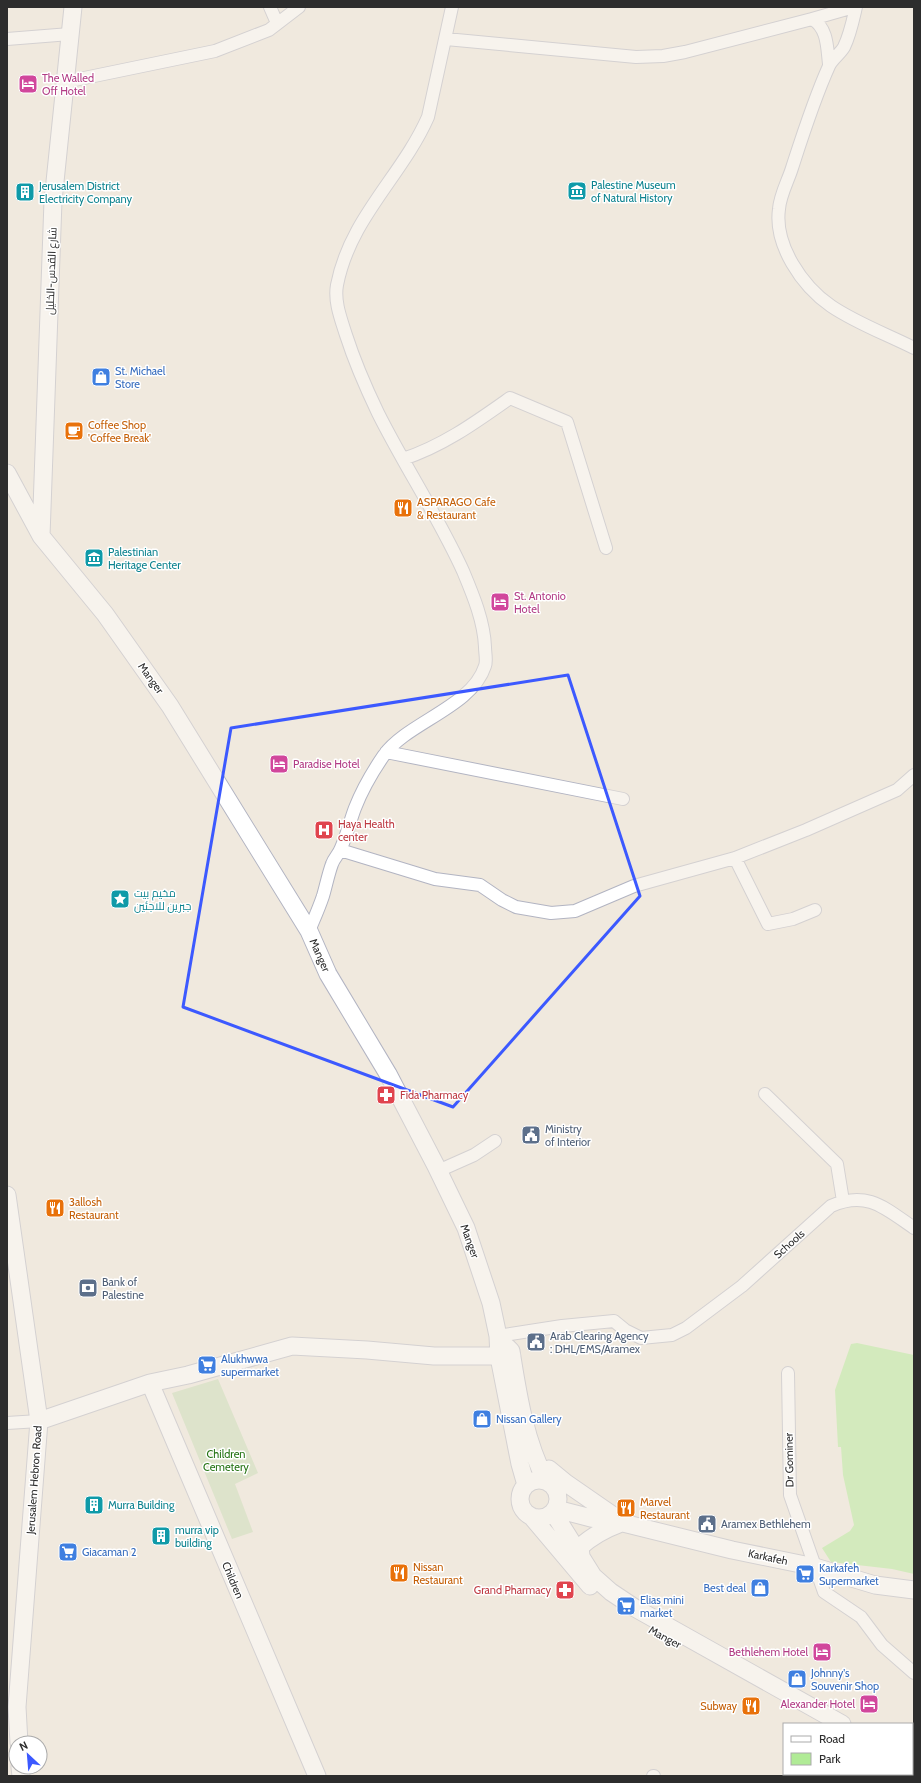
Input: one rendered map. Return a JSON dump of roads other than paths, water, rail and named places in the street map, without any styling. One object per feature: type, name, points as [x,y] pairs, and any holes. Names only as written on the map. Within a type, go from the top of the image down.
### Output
[{"type":"street","name":"شارع القدس-الخليل","points":[[41,536],[53,201],[73,7]]},
{"type":"street","points":[[270,7],[277,24]]},
{"type":"street","points":[[65,82],[215,51],[269,30],[299,7]]},
{"type":"street","points":[[309,931],[323,896],[333,862],[340,850],[355,807],[375,768],[386,752],[407,733],[431,719],[466,693],[476,682],[486,665],[485,641],[479,613],[470,586],[452,548],[379,414],[356,367],[336,297],[337,284],[344,259],[363,217],[411,150],[421,133],[428,116],[452,7]]},
{"type":"street","points":[[446,39],[636,57],[663,56],[684,52],[855,7],[852,27],[843,48],[829,64],[806,126],[779,208],[780,233],[789,257],[799,274],[812,290],[838,310],[873,329],[914,348]]},
{"type":"street","points":[[812,19],[819,23],[824,30],[829,64]]},
{"type":"street","points":[[7,39],[70,34]]},
{"type":"street","points":[[403,459],[435,447],[462,431],[510,398],[567,422],[606,548]]},
{"type":"street","name":"Manger","points":[[7,473],[41,536],[105,614],[170,706],[309,931],[328,974],[388,1074],[466,1228],[491,1303],[498,1336]]},
{"type":"street","points":[[386,752],[623,799]]},
{"type":"street","points":[[340,850],[435,879],[480,884],[502,900],[516,907],[551,913],[575,910],[640,884],[735,858],[806,830],[897,790],[914,775]]},
{"type":"street","points":[[735,858],[768,924],[793,919],[815,910]]},
{"type":"street","points":[[765,1094],[837,1164],[843,1201]]},
{"type":"street","points":[[438,1171],[474,1155],[496,1141]]},
{"type":"street","name":"Jerusalem Hebron Road","points":[[7,1195],[38,1421],[17,1707],[19,1735]]},
{"type":"street","name":"Schools","points":[[498,1336],[562,1326],[614,1321],[625,1330],[641,1338],[672,1335],[699,1319],[736,1291],[831,1206],[843,1201],[858,1198],[879,1205],[914,1228]]},
{"type":"street","points":[[7,1423],[38,1421],[150,1383],[292,1346],[367,1350],[434,1356],[505,1357],[511,1351],[498,1336]]},
{"type":"street","points":[[505,1357],[516,1386],[537,1463],[548,1483],[557,1492],[558,1499],[557,1506],[553,1512],[542,1518],[531,1516],[525,1512],[521,1502],[522,1491],[526,1485],[539,1480],[548,1483],[576,1491]]},
{"type":"street","points":[[505,1357],[520,1464],[526,1485]]},
{"type":"street","name":"Dr Gominer","points":[[788,1373],[790,1495],[824,1592],[861,1617],[882,1645],[914,1672]]},
{"type":"street","name":"Children","points":[[150,1383],[317,1776]]},
{"type":"street","points":[[533,1450],[551,1472],[623,1523]]},
{"type":"street","name":"Manger","points":[[553,1512],[593,1576],[611,1592],[635,1608],[840,1723]]},
{"type":"street","name":"Karkafeh","points":[[553,1512],[564,1512],[623,1523],[732,1550],[815,1567],[874,1585],[914,1590]]},
{"type":"street","name":"Manger","points":[[531,1516],[586,1583],[632,1619],[823,1723]]},
{"type":"street","points":[[581,1556],[580,1546],[597,1533],[623,1523]]},
{"type":"place","name":"The Walled Off Hotel","points":[[28,84]]},
{"type":"place","name":"Palestine Museum of Natural History","points":[[577,191]]},
{"type":"place","name":"Jerusalem District Electricity Company","points":[[25,192]]},
{"type":"place","name":"St. Michael Store","points":[[101,377]]},
{"type":"place","name":"Coffee Shop 'Coffee Break'","points":[[74,431]]},
{"type":"place","name":"ASPARAGO Cafe & Restaurant","points":[[403,508]]},
{"type":"place","name":"Palestinian Heritage Center","points":[[94,558]]},
{"type":"place","name":"St. Antonio Hotel","points":[[500,602]]},
{"type":"place","name":"Paradise Hotel","points":[[279,764]]},
{"type":"place","name":"Haya Health center","points":[[324,830]]},
{"type":"place","name":"مخيم بيت جبرين للاجئين","points":[[120,899]]},
{"type":"place","name":"Fida Pharmacy","points":[[386,1095]]},
{"type":"place","name":"Ministry of Interior","points":[[531,1135]]},
{"type":"place","name":"3allosh Restaurant","points":[[55,1208]]},
{"type":"place","name":"Bank of Palestine","points":[[88,1288]]},
{"type":"place","name":"Arab Clearing Agency : DHL/EMS/Aramex","points":[[536,1342]]},
{"type":"place","name":"Alukhwwa supermarket","points":[[207,1365]]},
{"type":"place","name":"Nissan Gallery","points":[[482,1419]]},
{"type":"place","name":"Murra Building","points":[[94,1505]]},
{"type":"place","name":"Marvel Restaurant","points":[[626,1508]]},
{"type":"place","name":"Aramex Bethlehem","points":[[707,1524]]},
{"type":"place","name":"murra vip building","points":[[161,1536]]},
{"type":"place","name":"Giacaman 2","points":[[68,1552]]},
{"type":"place","name":"Nissan Restaurant","points":[[399,1573]]},
{"type":"place","name":"Karkafeh Supermarket","points":[[805,1574]]},
{"type":"place","name":"Best deal","points":[[760,1588]]},
{"type":"place","name":"Grand Pharmacy","points":[[565,1590]]},
{"type":"place","name":"Elias mini market","points":[[626,1606]]},
{"type":"place","name":"Bethlehem Hotel","points":[[822,1652]]},
{"type":"place","name":"Johnny's Souvenir Shop","points":[[797,1679]]},
{"type":"place","name":"Alexander Hotel","points":[[869,1704]]},
{"type":"place","name":"Subway","points":[[751,1706]]},
{"type":"park label","name":"Children Cemetery","points":[[226,1460]]}]
